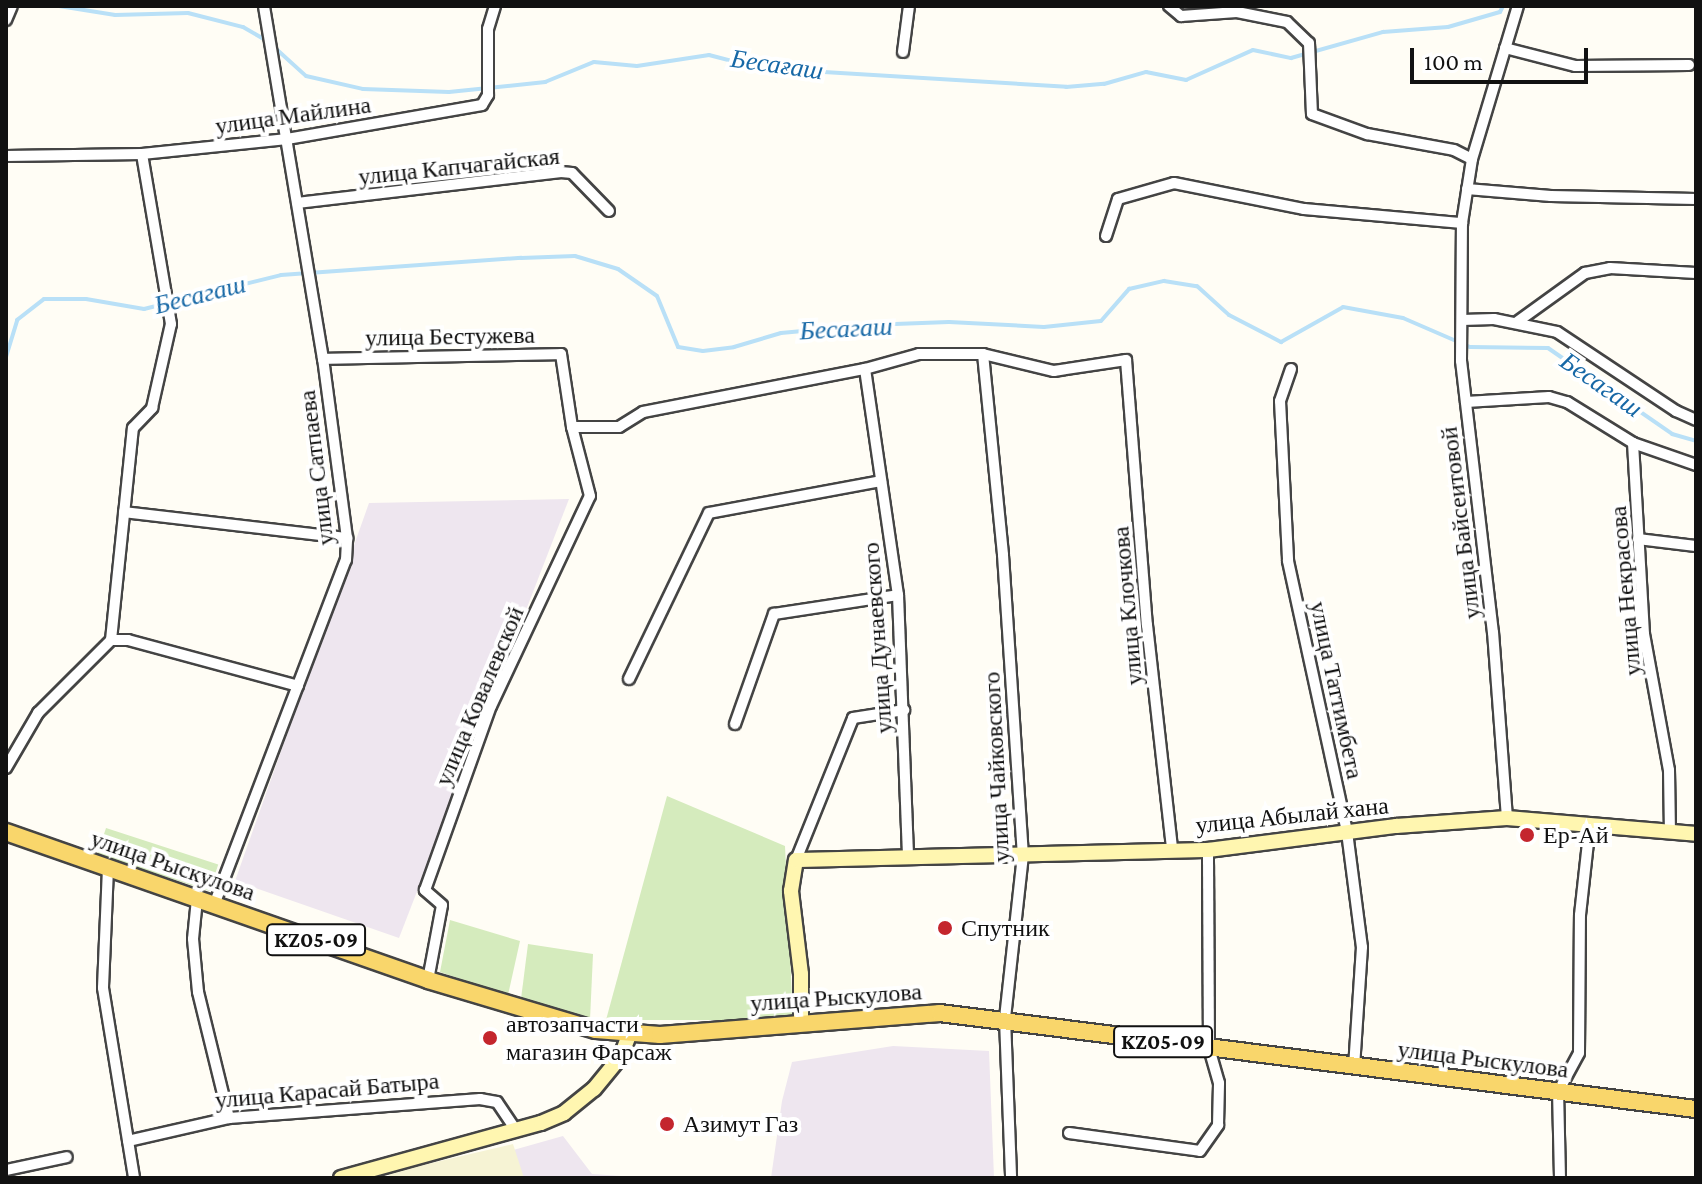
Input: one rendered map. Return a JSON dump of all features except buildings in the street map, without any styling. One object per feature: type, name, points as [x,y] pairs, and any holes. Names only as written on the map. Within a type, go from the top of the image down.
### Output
[{"type":"main road","name":"улица Рыскулова","points":[[6,832],[428,980],[583,1026],[629,1035],[940,1013],[1005,1019],[1354,1068],[1696,1109]]},
{"type":"street","points":[[6,20],[12,6]]},
{"type":"street","name":"улица Майлина","points":[[6,156],[142,154],[287,139],[482,105],[488,95],[488,29],[495,6]]},
{"type":"street","points":[[903,52],[909,6]]},
{"type":"street","points":[[1169,6],[1181,16],[1237,12],[1287,22],[1309,43],[1312,114],[1367,134],[1454,150],[1472,159]]},
{"type":"street","name":"улица Байсеитовой","points":[[1507,818],[1493,633],[1461,361],[1462,223],[1472,159],[1518,6]]},
{"type":"street","name":"улица Сатпаева","points":[[214,905],[346,560],[347,538],[323,359],[265,10]]},
{"type":"street","points":[[1505,48],[1575,66],[1689,65]]},
{"type":"street","points":[[6,768],[38,713],[111,640],[133,428],[152,408],[171,324],[142,154]]},
{"type":"street","name":"улица Капчагайская","points":[[297,203],[561,172],[572,173],[609,211]]},
{"type":"street","points":[[1106,236],[1118,199],[1174,183],[1304,209],[1462,223]]},
{"type":"street","points":[[1467,189],[1551,196],[1696,199]]},
{"type":"street","points":[[1517,322],[1585,273],[1610,268],[1696,273]]},
{"type":"street","points":[[1462,320],[1517,322],[1557,332],[1676,411],[1696,420]]},
{"type":"street","name":"улица Бестужева","points":[[323,359],[561,354],[572,427]]},
{"type":"street","points":[[572,427],[619,427],[643,412],[865,369],[919,354],[983,354]]},
{"type":"street","name":"улица Клочкова","points":[[983,354],[1054,371],[1126,360],[1147,625],[1172,849]]},
{"type":"street","name":"улица Чайковского","points":[[983,354],[1003,555],[1023,855],[1005,1019],[1011,1178]]},
{"type":"street","name":"улица Дунаевского","points":[[865,369],[898,595],[908,857]]},
{"type":"street","name":"улица Таттимбета","points":[[1291,369],[1280,401],[1288,561],[1347,832],[1362,947],[1354,1068]]},
{"type":"street","points":[[1466,402],[1549,397],[1567,402],[1633,443],[1696,465]]},
{"type":"street","name":"улица Ковалевской","points":[[428,980],[442,905],[425,890],[491,706],[590,496],[572,427]]},
{"type":"street","name":"улица Некрасова","points":[[1633,443],[1644,634],[1669,770],[1670,831]]},
{"type":"street","points":[[629,679],[709,513],[881,481]]},
{"type":"street","points":[[124,512],[347,538]]},
{"type":"street","points":[[1638,539],[1696,546]]},
{"type":"street","points":[[735,724],[774,614],[898,595]]},
{"type":"street","points":[[111,640],[128,640],[298,686]]},
{"type":"street","points":[[801,1022],[801,974],[791,891],[796,860],[853,718],[904,710]]},
{"type":"street","name":"улица Абылай хана","points":[[796,860],[1208,850],[1347,832],[1507,818],[1696,834]]},
{"type":"street","points":[[1560,1178],[1558,1092],[1579,1053],[1580,915],[1590,824]]},
{"type":"street","points":[[1069,1133],[1200,1151],[1218,1125],[1219,1083],[1209,1049],[1208,850]]},
{"type":"street","points":[[108,868],[103,988],[134,1178]]},
{"type":"street","points":[[197,899],[193,939],[198,992],[229,1118]]},
{"type":"street","points":[[341,1178],[541,1123],[580,1103],[621,1056],[629,1035]]},
{"type":"street","name":"улица Карасай Батыра","points":[[128,1141],[229,1118],[480,1099],[497,1102],[516,1130]]},
{"type":"street","points":[[6,1170],[67,1157]]},
{"type":"shaded area","points":[[569,499],[399,938],[235,881],[369,503]]},
{"type":"shaded area","points":[[893,1046],[989,1051],[994,1178],[771,1178],[782,1101],[792,1062]]},
{"type":"shaded area","points":[[563,1136],[592,1174],[651,1178],[391,1178],[481,1159]]},
{"type":"shaded area","points":[[513,1144],[524,1178],[390,1178],[389,1173]]},
{"type":"green space","points":[[667,796],[785,846],[793,1020],[606,1020]]},
{"type":"green space","points":[[106,828],[218,864],[210,891],[97,855]]},
{"type":"green space","points":[[450,920],[520,941],[508,995],[440,972]]},
{"type":"green space","points":[[528,944],[593,954],[590,1020],[521,999]]},
{"type":"waterway","name":"Бесағаш","points":[[6,6],[44,6]]},
{"type":"waterway","name":"Бесағаш","points":[[59,6],[115,15],[188,13],[243,27],[267,41]]},
{"type":"waterway","name":"Бесағаш","points":[[274,47],[306,76],[363,89],[449,92],[545,82],[594,62],[637,66],[709,55],[759,68],[1066,87],[1104,84],[1146,72],[1186,80],[1253,50],[1291,58],[1383,32],[1448,27],[1500,12],[1503,6]]},
{"type":"waterway","name":"Бесагаш","points":[[6,357],[17,320],[44,299],[86,299],[144,309],[281,275],[521,258],[575,256],[618,269],[657,296],[678,347],[703,351],[734,347],[781,333],[868,325],[949,322],[1044,327],[1101,321],[1129,289],[1164,281],[1197,286],[1229,315],[1281,342],[1343,307],[1403,318],[1470,347],[1548,348],[1672,434],[1696,441]]},
{"type":"place","name":"Ер-Ай","points":[[1527,835]]},
{"type":"place","name":"Спутник","points":[[945,928]]},
{"type":"place","name":"автозапчасти магазин Фарсаж","points":[[490,1038]]},
{"type":"place","name":"Азимут Газ","points":[[667,1124]]}]
